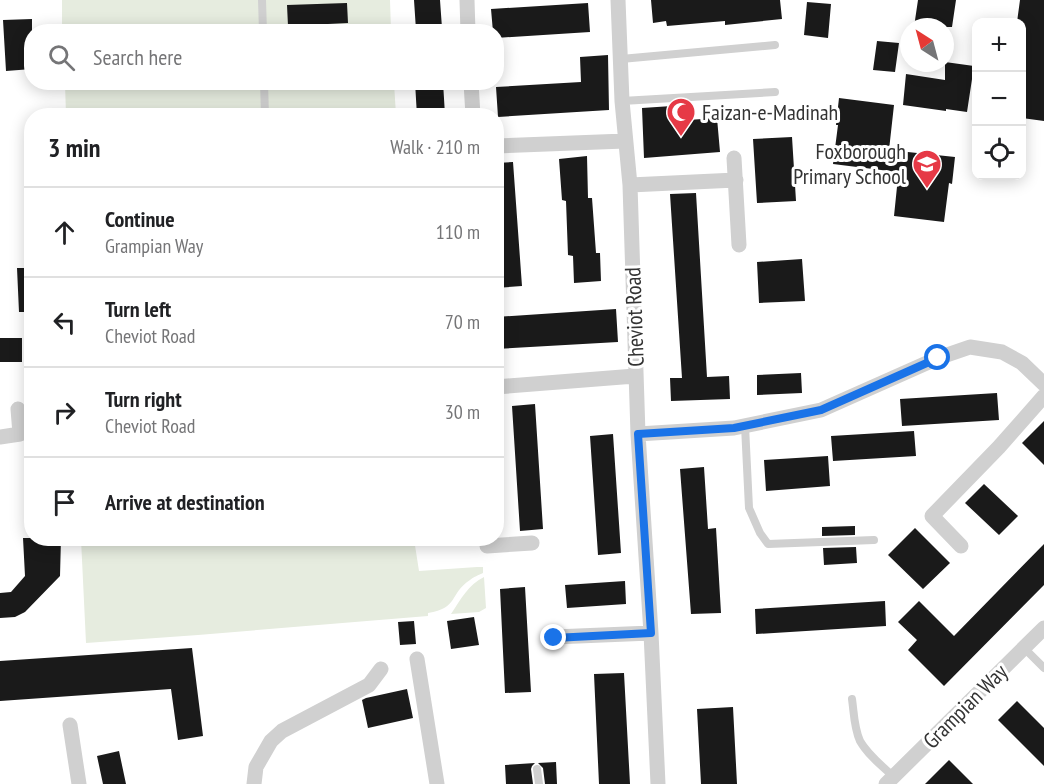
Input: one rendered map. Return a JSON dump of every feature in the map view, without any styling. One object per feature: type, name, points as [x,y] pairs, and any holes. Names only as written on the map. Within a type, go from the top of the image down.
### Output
[{"type":"street","points":[[467,0],[468,24]]},
{"type":"street","name":"Cheviot Road","points":[[618,0],[622,101],[630,185],[635,376],[658,784]]},
{"type":"street","points":[[471,90],[473,108]]},
{"type":"street","points":[[504,146],[625,141]]},
{"type":"street","points":[[734,158],[739,246]]},
{"type":"street","points":[[630,185],[736,180]]},
{"type":"street","points":[[638,434],[734,428],[821,410],[938,358],[970,347],[1002,352],[1022,363],[1044,384]]},
{"type":"street","points":[[504,386],[635,376]]},
{"type":"street","points":[[961,546],[932,516],[999,447],[1044,396]]},
{"type":"street","points":[[0,437],[20,434],[18,409]]},
{"type":"street","points":[[504,545],[532,543]]},
{"type":"street","name":"Grampian Way","points":[[890,780],[1044,628]]},
{"type":"street","points":[[554,638],[651,633]]},
{"type":"street","points":[[417,659],[437,784]]},
{"type":"street","points":[[255,784],[256,767],[271,741],[282,731],[369,685],[381,669]]},
{"type":"street","points":[[70,724],[79,784]]},
{"type":"lane","points":[[262,0],[263,24]]},
{"type":"lane","points":[[621,59],[775,45]]},
{"type":"lane","points":[[264,90],[265,108]]},
{"type":"lane","points":[[622,101],[775,92]]},
{"type":"lane","points":[[746,426],[749,508],[760,533],[768,544],[874,540]]},
{"type":"lane","points":[[1024,648],[1044,668]]},
{"type":"lane","points":[[852,699],[855,726],[861,742],[890,780]]},
{"type":"lane","points":[[537,769],[539,784]]},
{"type":"shaded area","points":[[62,0],[390,0],[391,24],[62,24]]},
{"type":"shaded area","points":[[65,90],[394,90],[396,108],[66,108]]},
{"type":"shaded area","points":[[81,546],[415,546],[419,571],[483,567],[483,573],[463,585],[445,608],[428,613],[428,616],[86,643]]},
{"type":"shaded area","points":[[484,577],[486,608],[479,612],[451,614],[469,588]]},
{"type":"building","points":[[414,0],[440,0],[442,24],[416,24]]},
{"type":"building","points":[[651,0],[780,0],[782,19],[725,25],[725,21],[667,26],[666,21],[653,23]]},
{"type":"building","points":[[918,0],[956,0],[953,18],[915,18]]},
{"type":"building","points":[[1020,0],[1044,0],[1044,121],[1026,119],[1026,18],[1018,18]]},
{"type":"building","points":[[807,2],[831,4],[828,38],[804,35]]},
{"type":"building","points":[[347,3],[348,23],[288,24],[287,5]]},
{"type":"building","points":[[588,3],[590,32],[504,37],[504,24],[492,24],[491,9]]},
{"type":"building","points":[[32,19],[32,24],[24,24],[24,70],[6,71],[3,20]]},
{"type":"building","points":[[877,41],[899,43],[895,72],[873,70]]},
{"type":"building","points":[[608,55],[609,110],[504,117],[504,108],[497,108],[496,90],[504,90],[504,87],[581,82],[580,57]]},
{"type":"building","points":[[954,63],[972,66],[967,112],[903,105],[906,74],[945,80],[945,72],[954,72]]},
{"type":"building","points":[[415,90],[443,90],[445,108],[417,108]]},
{"type":"building","points":[[839,98],[894,105],[889,150],[955,157],[944,222],[894,216],[897,172],[833,164]]},
{"type":"building","name":"Faizan-e-Madinah","points":[[672,106],[673,121],[717,118],[720,152],[644,158],[642,108]]},
{"type":"building","points":[[792,137],[796,201],[757,203],[753,139]]},
{"type":"building","points":[[587,156],[588,198],[592,198],[596,253],[600,253],[601,281],[574,283],[573,256],[568,255],[566,201],[562,200],[559,159]]},
{"type":"building","points":[[513,162],[522,286],[504,287],[504,163]]},
{"type":"building","points":[[696,193],[707,377],[729,376],[730,399],[671,401],[670,378],[682,378],[670,194]]},
{"type":"building","points":[[802,259],[805,301],[759,303],[757,262]]},
{"type":"building","points":[[17,268],[24,268],[24,312],[19,312]]},
{"type":"building","points":[[616,309],[618,342],[504,349],[504,316]]},
{"type":"building","points":[[0,338],[22,338],[22,362],[0,362]]},
{"type":"building","points":[[801,373],[802,393],[757,395],[757,375]]},
{"type":"building","points":[[997,393],[999,420],[902,426],[900,399]]},
{"type":"building","points":[[535,404],[543,529],[520,531],[512,406]]},
{"type":"building","points":[[1044,421],[1044,465],[1022,443]]},
{"type":"building","points":[[914,431],[916,456],[833,461],[831,436]]},
{"type":"building","points":[[613,434],[621,553],[598,555],[590,436]]},
{"type":"building","points":[[828,456],[830,486],[766,491],[764,460]]},
{"type":"building","points":[[704,467],[708,529],[716,528],[721,613],[691,614],[680,469]]},
{"type":"building","points":[[984,484],[1018,516],[999,535],[965,503]]},
{"type":"building","points":[[855,526],[855,535],[822,536],[822,527]]},
{"type":"building","points":[[915,528],[950,563],[923,589],[888,555]]},
{"type":"building","points":[[23,538],[24,546],[61,546],[60,576],[25,612],[15,617],[0,618],[0,593],[11,592],[25,576]]},
{"type":"building","points":[[1044,544],[1044,585],[944,686],[908,650],[917,640],[898,622],[919,601],[954,636]]},
{"type":"building","points":[[856,547],[857,563],[824,565],[823,548]]},
{"type":"building","points":[[625,581],[626,604],[567,608],[565,585]]},
{"type":"building","points":[[525,587],[531,692],[505,693],[500,589]]},
{"type":"building","points":[[885,601],[886,626],[756,634],[755,609]]},
{"type":"building","points":[[474,617],[479,645],[451,649],[447,621]]},
{"type":"building","points":[[414,621],[416,644],[400,645],[398,622]]},
{"type":"building","points":[[192,648],[203,736],[178,740],[171,689],[0,701],[0,661]]},
{"type":"building","points":[[624,673],[630,784],[599,784],[594,674]]},
{"type":"building","points":[[407,689],[413,718],[368,728],[362,700]]},
{"type":"building","points":[[1017,701],[1044,728],[1044,766],[998,720]]},
{"type":"building","points":[[733,707],[737,784],[701,784],[697,709]]},
{"type":"building","points":[[119,751],[126,784],[103,784],[97,756]]},
{"type":"building","points":[[949,760],[973,784],[925,784]]},
{"type":"building","points":[[556,762],[557,784],[545,784],[543,768],[538,763]]},
{"type":"building","points":[[535,763],[531,769],[533,784],[506,784],[505,765]]},
{"type":"place","name":"Faizan-e-Madinah","points":[[681,138]]},
{"type":"place","name":"Foxborough Primary School","points":[[927,190]]},
{"type":"route","points":[[554,638],[651,633],[638,434],[734,428],[821,410],[938,358]]}]
